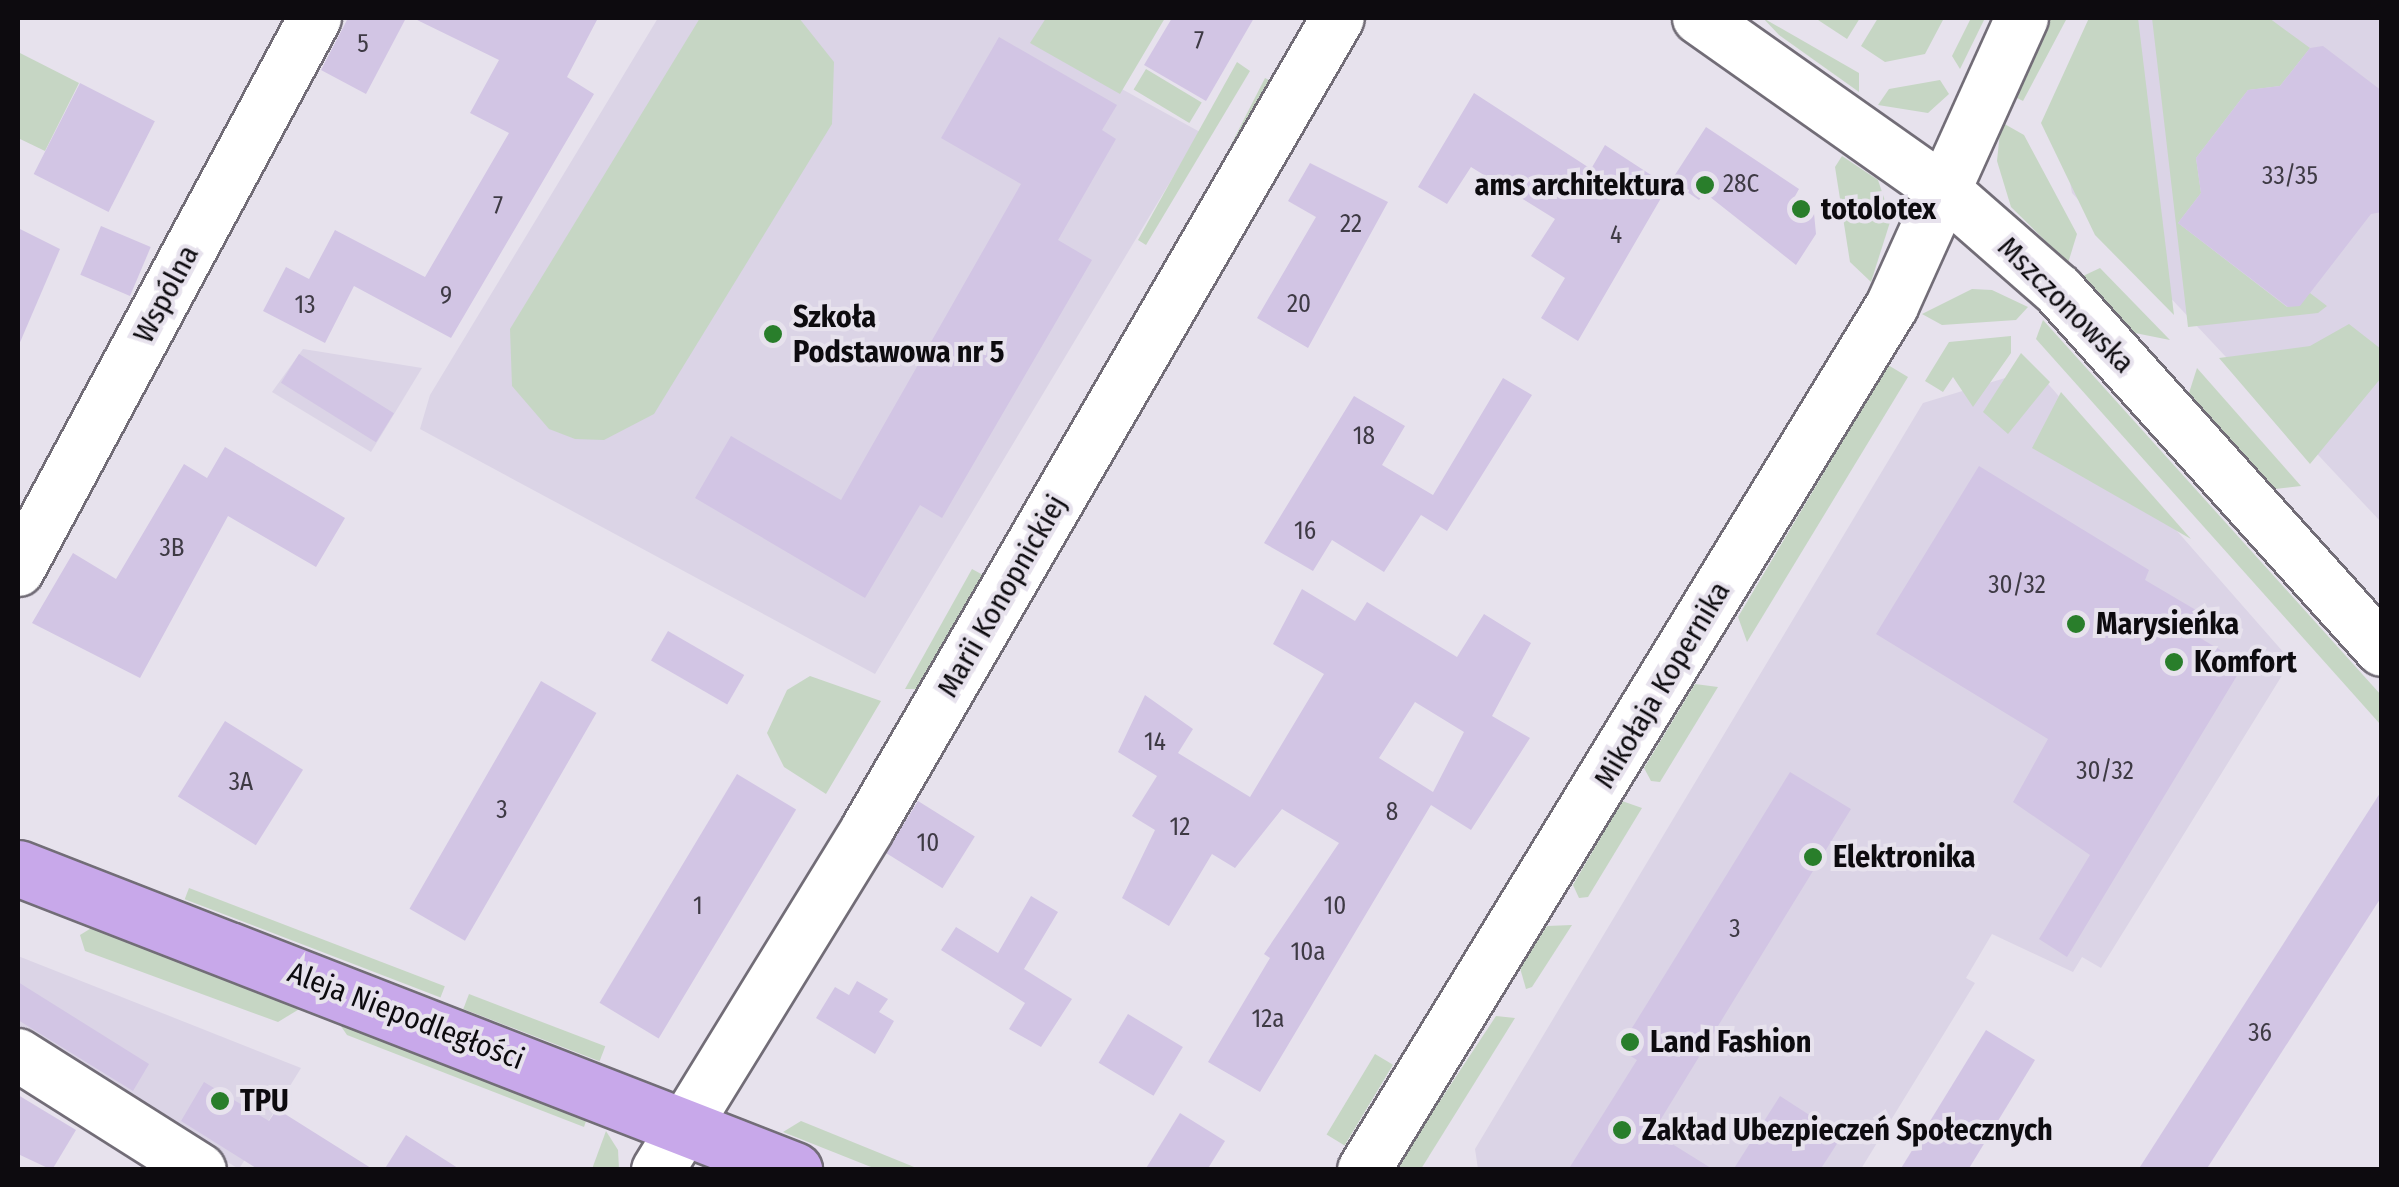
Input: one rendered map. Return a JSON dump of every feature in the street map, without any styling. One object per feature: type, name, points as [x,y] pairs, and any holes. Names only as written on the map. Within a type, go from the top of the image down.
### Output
[{"type":"main road","name":"Aleja Niepodległości","points":[[18,868],[671,1148],[794,1170]]},
{"type":"street","name":"Wspólna","points":[[18,570],[315,18]]},
{"type":"street","name":"Marii Konopnickiej","points":[[671,1148],[1338,18]]},
{"type":"street","name":"Mszczonowska","points":[[1700,18],[1946,192],[2098,330],[2382,650]]},
{"type":"street","name":"Mikołaja Kopernika","points":[[1364,1170],[1880,326],[1946,192],[2022,18]]},
{"type":"street","points":[[18,1055],[200,1170]]},
{"type":"shaded area","name":"Szkoła Podstawowa nr 5","points":[[658,18],[1069,18],[1069,60],[1200,132],[875,674],[420,429],[430,395]]},
{"type":"shaded area","points":[[2106,18],[2381,18],[2381,522],[2072,193],[2059,122]]},
{"type":"shaded area","points":[[303,349],[422,368],[371,452],[272,392]]},
{"type":"shaded area","points":[[2035,369],[2291,661],[2101,968],[2082,957],[2073,972],[1992,934],[1966,978],[1975,983],[1861,1169],[1478,1169],[1475,1149],[1923,403]]},
{"type":"shaded area","points":[[18,956],[301,1068],[239,1169],[18,1036]]},
{"type":"green space","points":[[700,18],[799,18],[834,62],[832,124],[654,414],[604,440],[575,439],[549,429],[512,386],[510,329]]},
{"type":"green space","points":[[1046,18],[1165,18],[1120,94],[1030,43]]},
{"type":"green space","points":[[1763,18],[1859,73],[1859,92],[1779,35]]},
{"type":"green space","points":[[1815,18],[1860,18],[1847,39]]},
{"type":"green space","points":[[1878,18],[1944,18],[1925,54],[1885,62],[1861,46]]},
{"type":"green space","points":[[1971,18],[1985,18],[1960,69],[1952,56]]},
{"type":"green space","points":[[2048,18],[2067,18],[2023,101],[2011,95]]},
{"type":"green space","points":[[2089,18],[2138,18],[2174,315],[2095,235],[2041,123]]},
{"type":"green space","points":[[2152,18],[2269,18],[2310,48],[2280,86],[2248,90],[2196,158],[2201,193],[2178,223],[2287,307],[2310,293],[2327,306],[2318,313],[2188,327]]},
{"type":"green space","points":[[18,52],[79,83],[45,151],[18,138]]},
{"type":"green space","points":[[1237,62],[1250,71],[1146,245],[1138,240]]},
{"type":"green space","points":[[1146,69],[1202,102],[1189,123],[1134,90]]},
{"type":"green space","points":[[1265,78],[1273,82],[1180,264],[1172,260]]},
{"type":"green space","points":[[1940,80],[1949,94],[1928,113],[1878,105],[1889,89]]},
{"type":"green space","points":[[2001,122],[2024,135],[2077,234],[2068,263],[2011,207],[1997,161]]},
{"type":"green space","points":[[1842,156],[1878,180],[1891,219],[1871,282],[1850,262],[1835,167]]},
{"type":"green space","points":[[2100,268],[2170,340],[2135,333],[2083,276]]},
{"type":"green space","points":[[1972,289],[1992,290],[2028,307],[2016,320],[1942,325],[1922,314]]},
{"type":"green space","points":[[2043,320],[2381,695],[2380,724],[2036,339]]},
{"type":"green space","points":[[2349,324],[2381,349],[2381,378],[2310,464],[2219,358],[2310,346]]},
{"type":"green space","points":[[2011,336],[2011,353],[1973,407],[1953,377],[1943,392],[1925,381],[1949,342]]},
{"type":"green space","points":[[2021,353],[2050,382],[2008,434],[1983,412]]},
{"type":"green space","points":[[1888,365],[1908,377],[1747,642],[1738,617]]},
{"type":"green space","points":[[2197,368],[2301,486],[2275,489],[2189,393]]},
{"type":"green space","points":[[2061,392],[2191,539],[2032,448]]},
{"type":"green space","points":[[972,569],[983,575],[916,689],[905,689]]},
{"type":"green space","points":[[810,676],[881,701],[826,794],[784,767],[767,733],[787,690]]},
{"type":"green space","points":[[1695,684],[1718,687],[1660,782],[1651,781],[1644,768]]},
{"type":"green space","points":[[1622,801],[1642,808],[1588,897],[1579,898],[1573,885]]},
{"type":"green space","points":[[189,888],[445,986],[441,997],[185,899]]},
{"type":"green space","points":[[1572,925],[1532,987],[1526,989],[1520,968],[1547,926]]},
{"type":"green space","points":[[93,927],[301,1008],[278,1022],[85,951],[80,935]]},
{"type":"green space","points":[[469,994],[605,1046],[600,1061],[463,1009]]},
{"type":"green space","points":[[1496,1016],[1515,1018],[1421,1169],[1395,1169]]},
{"type":"green space","points":[[336,1019],[587,1118],[584,1127],[347,1035]]},
{"type":"green space","points":[[1375,1054],[1393,1065],[1345,1145],[1327,1135]]},
{"type":"green space","points":[[801,1121],[919,1169],[876,1169],[783,1132]]},
{"type":"green space","points":[[606,1131],[618,1150],[619,1169],[592,1169]]},
{"type":"building","points":[[348,18],[406,18],[366,94],[321,70]]},
{"type":"building","points":[[413,18],[598,18],[567,77],[594,94],[451,338],[354,286],[325,343],[263,311],[286,267],[309,279],[335,230],[425,277],[509,133],[470,113],[499,60]]},
{"type":"building","points":[[1172,18],[1254,18],[1206,101],[1144,65]]},
{"type":"building","points":[[999,37],[1117,105],[1102,130],[1116,139],[1058,240],[1092,260],[942,518],[920,505],[865,598],[695,498],[731,436],[841,500],[1021,184],[941,138]]},
{"type":"building","points":[[2323,46],[2382,91],[2382,212],[2371,214],[2300,306],[2288,307],[2178,223],[2201,193],[2196,158],[2248,90],[2280,86],[2310,48]]},
{"type":"building","points":[[80,83],[155,121],[109,212],[34,174]]},
{"type":"building","points":[[1474,93],[1591,169],[1605,145],[1668,186],[1578,341],[1541,318],[1565,278],[1531,256],[1555,219],[1471,167],[1447,204],[1418,187]]},
{"type":"building","points":[[1706,127],[1799,189],[1794,198],[1814,213],[1816,234],[1796,265],[1705,193],[1699,200],[1671,181]]},
{"type":"building","points":[[1310,163],[1388,202],[1308,348],[1257,318],[1316,217],[1288,201]]},
{"type":"building","points":[[101,226],[151,247],[130,296],[80,275]]},
{"type":"building","points":[[18,228],[60,249],[18,347]]},
{"type":"building","points":[[299,354],[394,413],[376,442],[281,383]]},
{"type":"building","points":[[1503,378],[1532,395],[1447,531],[1421,515],[1432,498],[1384,572],[1332,540],[1313,571],[1264,543],[1354,396],[1405,426],[1382,465],[1433,495]]},
{"type":"building","points":[[225,447],[345,518],[316,567],[228,516],[140,678],[32,623],[73,553],[116,579],[184,464],[207,478]]},
{"type":"building","points":[[1979,466],[2149,570],[2145,580],[2201,613],[2190,632],[2244,664],[2067,957],[2039,939],[2090,855],[2013,802],[2048,739],[1876,634]]},
{"type":"building","points":[[1302,589],[1355,621],[1367,602],[1457,657],[1484,614],[1531,643],[1492,716],[1530,738],[1471,830],[1431,805],[1260,1092],[1208,1062],[1270,958],[1264,954],[1339,843],[1282,809],[1235,868],[1212,854],[1169,926],[1122,898],[1155,830],[1132,816],[1157,776],[1118,752],[1145,695],[1193,729],[1178,753],[1250,797],[1324,674],[1273,644]],"holes":[[[1415,702],[1464,732],[1433,792],[1379,758]]]},
{"type":"building","points":[[668,631],[744,675],[727,704],[651,660]]},
{"type":"building","points":[[541,681],[596,713],[465,941],[410,909]]},
{"type":"building","points":[[225,721],[303,770],[256,845],[178,796]]},
{"type":"building","points":[[1790,772],[1851,809],[1653,1132],[1714,1170],[1568,1170],[1637,1060],[1619,1049]]},
{"type":"building","points":[[737,774],[796,810],[659,1038],[599,1003]]},
{"type":"building","points":[[2382,790],[2382,896],[2206,1170],[2138,1170]]},
{"type":"building","points":[[918,801],[975,837],[942,888],[886,853]]},
{"type":"building","points":[[1031,896],[1058,912],[1024,969],[1072,999],[1041,1047],[1009,1029],[1025,1003],[941,950],[956,927],[998,953]]},
{"type":"building","points":[[857,981],[888,999],[879,1012],[894,1021],[875,1054],[816,1018],[835,987],[849,995]]},
{"type":"building","points":[[18,982],[149,1064],[133,1091],[18,1020]]},
{"type":"building","points":[[1128,1014],[1183,1047],[1154,1096],[1099,1063]]},
{"type":"building","points":[[1986,1030],[2035,1060],[1968,1170],[1900,1170]]},
{"type":"building","points":[[204,1082],[269,1121],[277,1109],[374,1170],[259,1170],[181,1121]]},
{"type":"building","points":[[18,1095],[76,1130],[52,1170],[18,1154]]},
{"type":"building","points":[[1780,1096],[1842,1136],[1820,1170],[1733,1170]]},
{"type":"building","points":[[1180,1113],[1225,1141],[1207,1170],[1145,1170]]},
{"type":"building","points":[[406,1135],[461,1170],[384,1170]]},
{"type":"place","name":"ams architektura","points":[[1705,185]]},
{"type":"place","name":"totolotex","points":[[1801,209]]},
{"type":"place","name":"Szkoła Podstawowa nr 5","points":[[773,334]]},
{"type":"place","name":"Marysieńka","points":[[2076,624]]},
{"type":"place","name":"Komfort","points":[[2174,662]]},
{"type":"place","name":"Elektronika","points":[[1813,857]]},
{"type":"place","name":"Land Fashion","points":[[1630,1042]]},
{"type":"place","name":"TPU","points":[[220,1101]]},
{"type":"place","name":"Zakład Ubezpieczeń Społecznych","points":[[1622,1130]]}]
